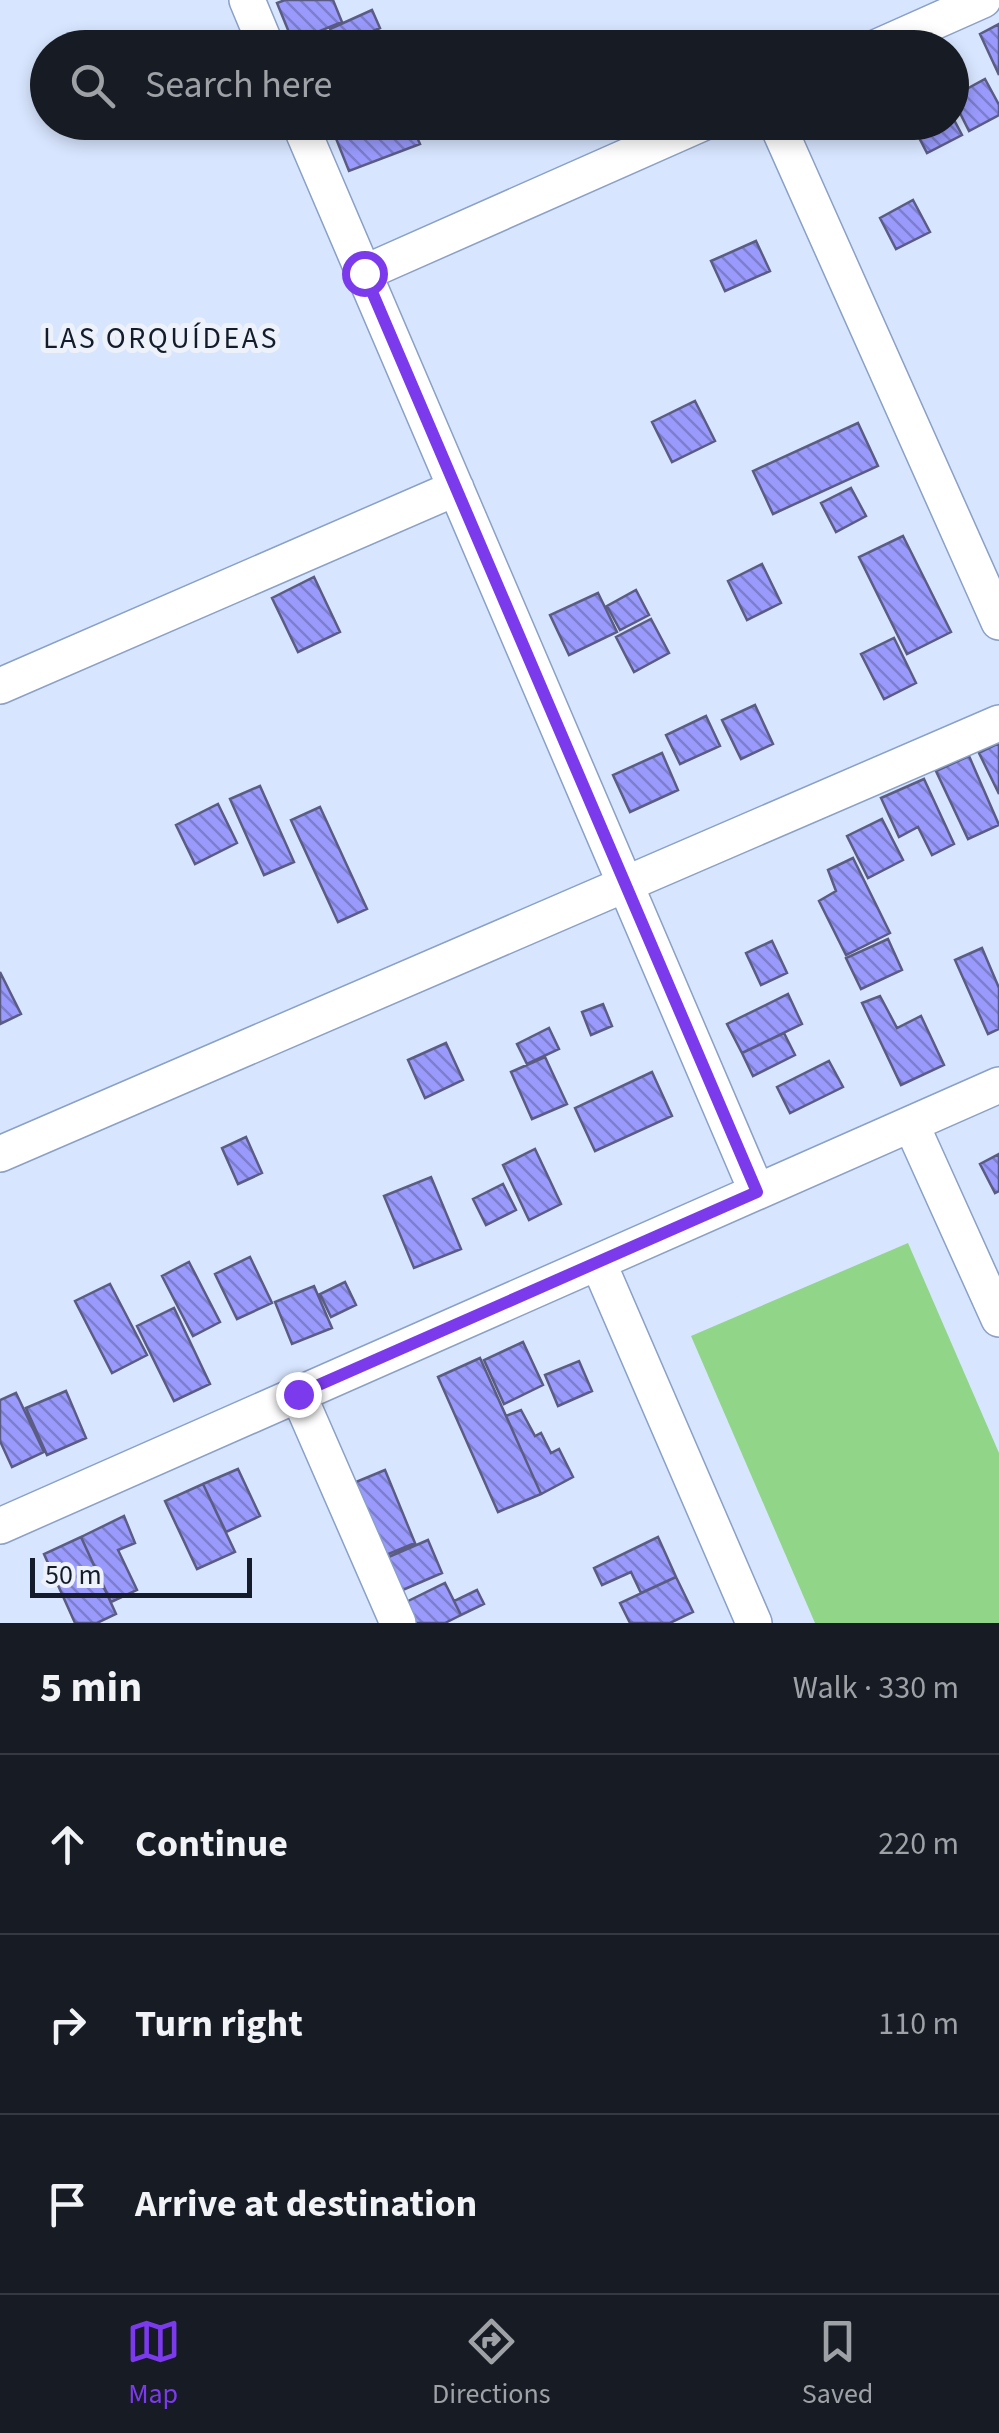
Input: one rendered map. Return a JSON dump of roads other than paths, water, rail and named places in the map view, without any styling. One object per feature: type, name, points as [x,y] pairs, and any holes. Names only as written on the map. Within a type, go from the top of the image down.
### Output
[{"type":"street","points":[[247,0],[260,30]]},
{"type":"street","points":[[916,30],[983,0]]},
{"type":"street","points":[[308,140],[757,1192]]},
{"type":"street","points":[[364,273],[664,140]]},
{"type":"street","points":[[784,140],[999,622]]},
{"type":"street","points":[[0,686],[456,488]]},
{"type":"street","points":[[0,1154],[999,722]]},
{"type":"street","points":[[0,1526],[999,1084]]},
{"type":"street","points":[[910,1124],[999,1319]]},
{"type":"street","points":[[598,1262],[754,1623]]},
{"type":"street","points":[[298,1394],[398,1623]]},
{"type":"district","name":"LAS ORQUÍDEAS","points":[[161,338]]}]
